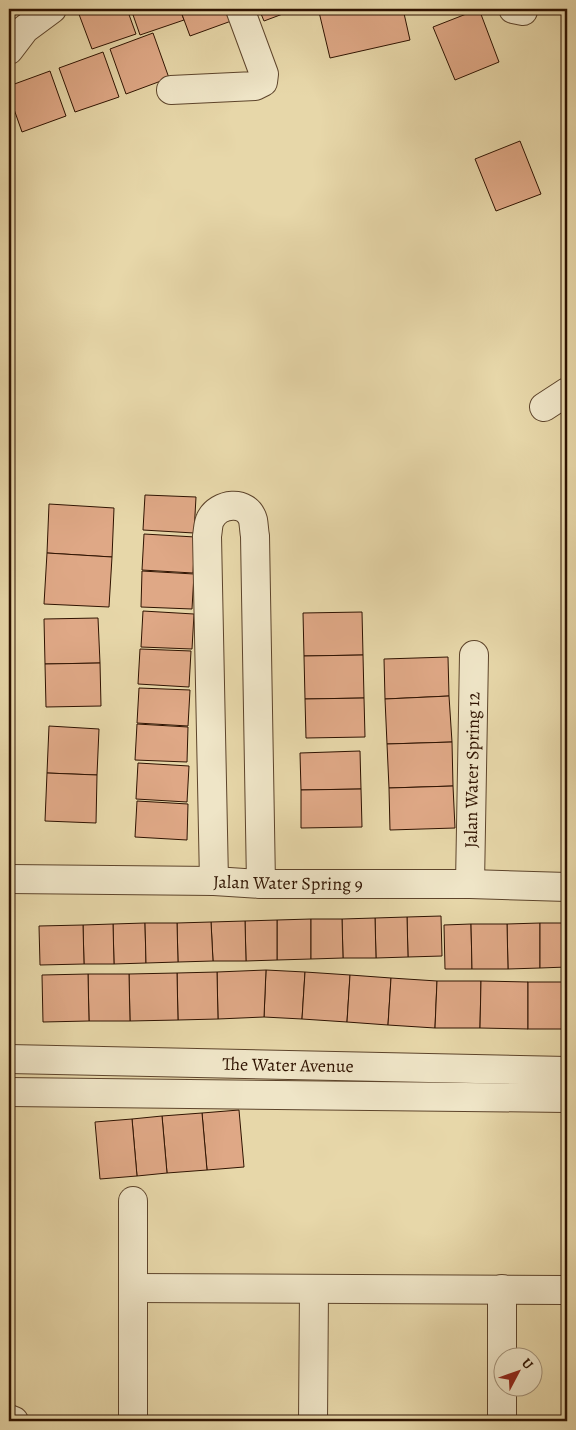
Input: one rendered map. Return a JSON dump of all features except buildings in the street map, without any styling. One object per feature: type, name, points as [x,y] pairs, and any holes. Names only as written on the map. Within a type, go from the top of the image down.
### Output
[{"type":"street","points":[[9,50],[25,29],[52,9]]},
{"type":"street","points":[[172,90],[255,86],[263,82],[264,74],[240,9]]},
{"type":"street","points":[[544,407],[567,392]]},
{"type":"street","points":[[214,882],[207,536],[209,521],[216,512],[224,506],[234,505],[246,509],[253,519],[255,536],[261,884]]},
{"type":"street","name":"Jalan Water Spring 12","points":[[470,884],[474,655]]},
{"type":"street","name":"Jalan Water Spring 9","points":[[9,879],[261,884],[567,886]]},
{"type":"street","name":"The Water Avenue","points":[[9,1059],[567,1071]]},
{"type":"street","name":"The Water Avenue","points":[[9,1092],[567,1098]]},
{"type":"street","points":[[133,1201],[133,1421]]},
{"type":"street","points":[[133,1288],[567,1290]]},
{"type":"street","points":[[313,1421],[314,1289]]},
{"type":"street","points":[[502,1290],[502,1421]]},
{"type":"street","points":[[9,1419],[14,1421]]}]
